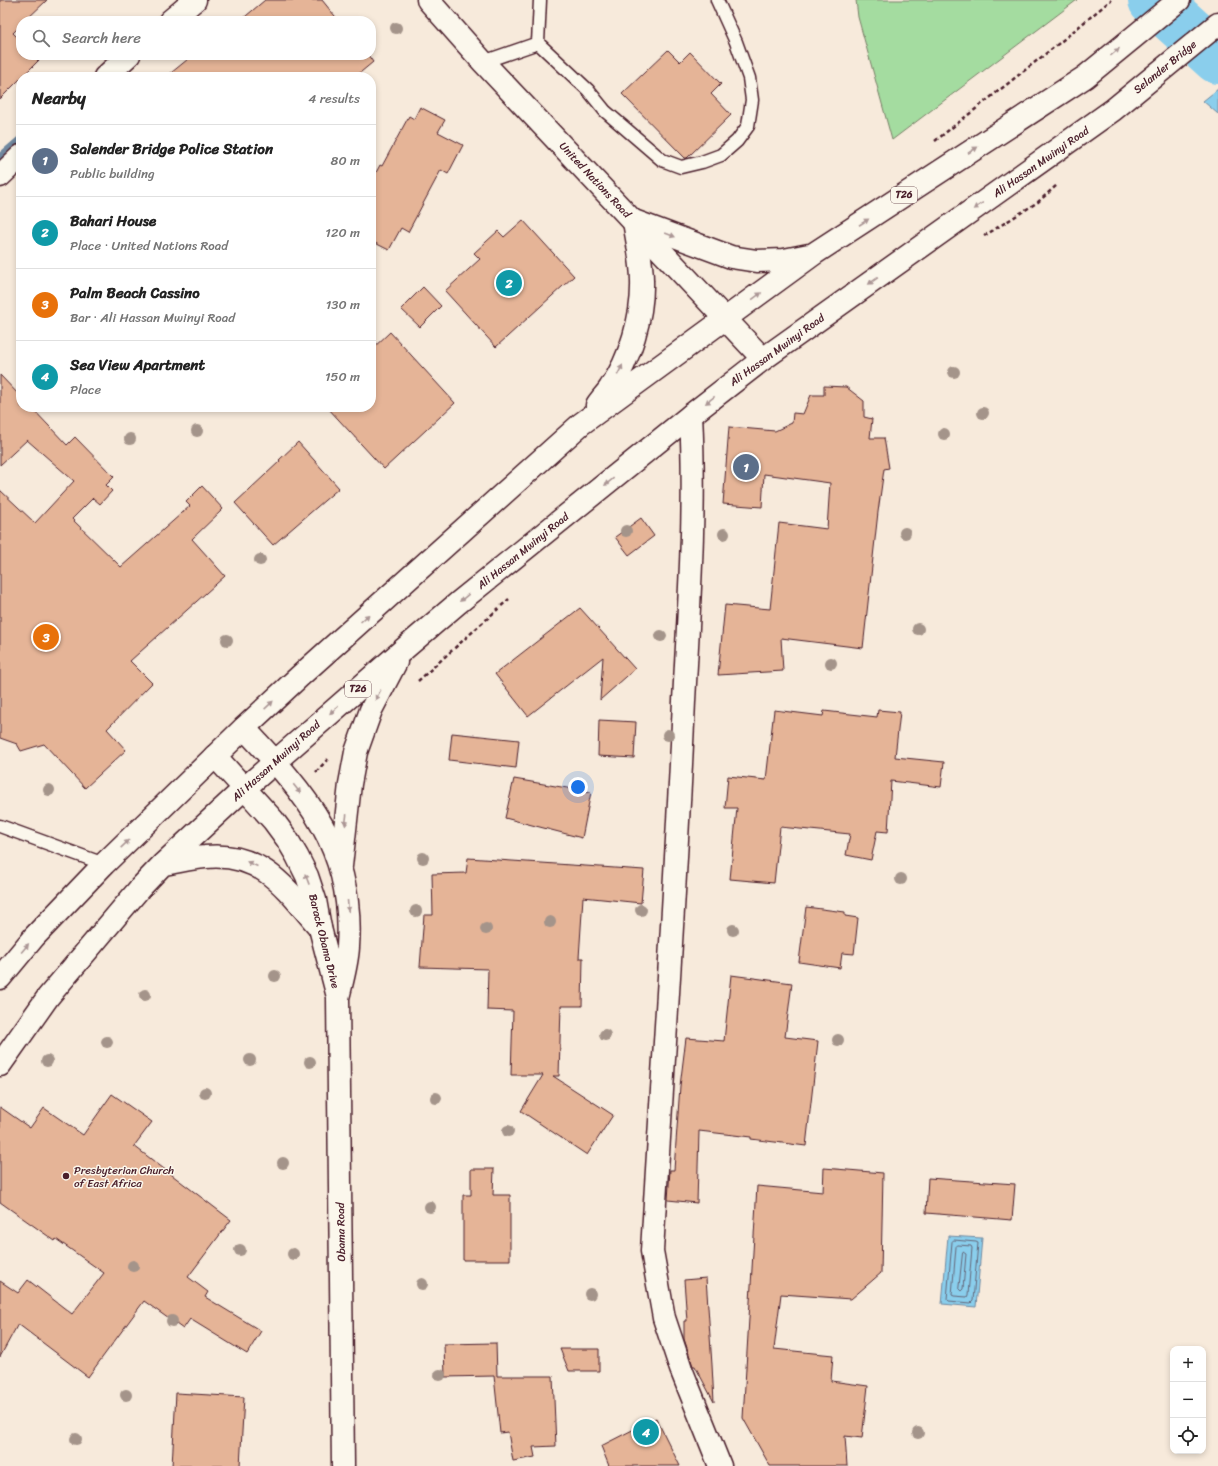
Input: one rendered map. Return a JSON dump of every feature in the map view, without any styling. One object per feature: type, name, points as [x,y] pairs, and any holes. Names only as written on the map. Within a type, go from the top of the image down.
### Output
[{"type":"main road","points":[[176,16],[196,0]]},
{"type":"main road","name":"United Nations Road","points":[[428,0],[483,62],[763,359]]},
{"type":"main road","name":"T26","points":[[0,978],[34,937],[104,864],[244,728],[581,424],[815,253],[1085,77],[1178,0]]},
{"type":"main road","name":"Selander Bridge","points":[[1113,110],[1218,24]]},
{"type":"main road","points":[[110,72],[124,60]]},
{"type":"main road","name":"Ali Hassan Mwinyi Road","points":[[0,1065],[48,997],[140,888],[163,864],[245,788],[404,649],[458,603],[691,415],[763,359],[1113,110]]},
{"type":"main road","points":[[0,176],[16,161]]},
{"type":"main road","points":[[581,424],[611,388],[630,351],[636,329],[640,310],[642,281],[634,221],[731,257],[757,261],[784,260],[815,253]]},
{"type":"main road","points":[[691,415],[691,547],[681,765],[652,1251],[664,1318],[681,1369],[720,1466]]},
{"type":"main road","points":[[341,866],[350,784],[356,752],[371,710],[404,649]]},
{"type":"main road","name":"Barack Obama Drive","points":[[244,728],[275,762],[315,812],[327,833],[341,866],[347,893],[349,923],[348,949],[338,998]]},
{"type":"main road","name":"Barack Obama Drive","points":[[216,756],[272,820],[287,839],[297,856],[315,900],[320,928],[338,998]]},
{"type":"main road","points":[[163,864],[206,857],[229,857],[249,862],[268,871],[320,928]]},
{"type":"main road","name":"Obama Road","points":[[338,998],[343,1466]]},
{"type":"lane","points":[[540,0],[538,43],[588,90],[605,111],[662,160],[681,167],[702,162],[721,155],[737,141],[748,126],[752,100],[748,78],[736,42],[718,0]]},
{"type":"lane","points":[[483,62],[538,43]]},
{"type":"lane","points":[[0,826],[104,864]]},
{"type":"path","points":[[1058,44],[1111,0]]},
{"type":"path","points":[[978,241],[1038,202],[1061,181]]},
{"type":"path","points":[[414,684],[513,595]]},
{"type":"green space","points":[[856,0],[1077,0],[892,140],[858,17]]},
{"type":"water","points":[[1218,89],[1218,114],[1203,101]]},
{"type":"water","points":[[948,1236],[982,1238],[976,1307],[942,1304]]},
{"type":"building","points":[[0,0],[47,0],[30,16],[16,16],[16,30],[13,33],[16,36],[16,60],[39,60],[27,72],[16,72],[16,83],[0,99]]},
{"type":"building","points":[[265,0],[322,0],[335,16],[246,16]]},
{"type":"building","points":[[668,50],[680,62],[690,52],[721,84],[711,94],[731,115],[687,158],[685,158],[622,94]]},
{"type":"building","points":[[187,60],[372,60],[373,62],[361,72],[172,72]]},
{"type":"building","points":[[420,107],[445,120],[438,132],[463,145],[448,174],[441,170],[408,232],[401,228],[389,250],[376,244],[376,173],[380,165],[382,166],[409,116],[414,119]]},
{"type":"building","points":[[523,220],[574,276],[496,347],[445,291],[480,259],[474,253],[498,231],[504,237]]},
{"type":"building","points":[[423,287],[441,306],[420,327],[401,309]]},
{"type":"building","points":[[390,332],[455,403],[384,469],[332,412],[376,412],[376,345]]},
{"type":"building","points":[[0,375],[16,392],[16,412],[36,412],[67,445],[75,437],[114,477],[106,485],[112,491],[100,504],[93,498],[72,519],[121,567],[190,506],[186,502],[202,486],[223,509],[192,539],[225,576],[130,661],[152,683],[107,729],[126,750],[85,788],[44,744],[21,751],[17,744],[0,738],[0,490],[35,523],[74,481],[27,440],[0,465]]},
{"type":"building","points":[[824,386],[846,387],[864,401],[864,417],[872,419],[870,438],[884,438],[889,468],[884,469],[863,648],[781,638],[783,671],[718,675],[725,605],[770,609],[779,523],[827,529],[830,483],[764,474],[762,507],[723,504],[729,427],[775,431],[792,423],[793,413],[803,414],[811,395],[824,395]]},
{"type":"building","points":[[298,442],[339,488],[273,545],[235,503]]},
{"type":"building","points":[[641,518],[654,536],[629,555],[615,537]]},
{"type":"building","points":[[580,608],[635,669],[600,700],[603,657],[528,716],[495,674]]},
{"type":"building","points":[[774,710],[823,716],[824,711],[877,717],[878,710],[900,712],[895,757],[944,762],[941,787],[891,781],[888,832],[877,831],[871,860],[846,855],[850,834],[780,827],[774,883],[730,879],[737,808],[725,808],[728,776],[766,780]]},
{"type":"building","points":[[599,720],[636,722],[634,758],[598,756]]},
{"type":"building","points":[[452,733],[519,740],[516,768],[449,760]]},
{"type":"building","points":[[514,779],[591,792],[582,838],[505,818]]},
{"type":"building","points":[[468,858],[644,870],[641,903],[583,897],[579,958],[583,958],[582,1006],[561,1006],[559,1076],[553,1076],[613,1115],[587,1155],[521,1111],[543,1075],[511,1075],[513,1011],[487,1010],[488,969],[420,967],[424,915],[433,915],[432,874],[466,873]]},
{"type":"building","points":[[806,907],[845,912],[845,916],[858,918],[854,954],[842,953],[840,968],[799,962]]},
{"type":"building","points":[[731,975],[792,983],[785,1037],[818,1041],[806,1146],[751,1139],[751,1137],[699,1131],[697,1203],[668,1200],[670,1170],[674,1170],[680,1086],[686,1038],[724,1041]]},
{"type":"building","points":[[112,1094],[152,1122],[134,1146],[231,1220],[188,1277],[208,1292],[205,1297],[261,1331],[247,1354],[190,1319],[183,1329],[144,1301],[88,1377],[18,1324],[0,1357],[0,1281],[18,1293],[28,1280],[72,1314],[104,1273],[0,1202],[0,1107],[30,1128],[44,1108],[83,1135]]},
{"type":"building","points":[[824,1168],[883,1173],[881,1273],[851,1299],[781,1294],[774,1349],[833,1355],[831,1381],[868,1386],[862,1438],[845,1436],[847,1466],[770,1466],[743,1418],[757,1186],[823,1192]]},
{"type":"building","points":[[471,1169],[494,1169],[493,1195],[510,1195],[510,1260],[463,1260],[463,1195],[471,1195]]},
{"type":"building","points":[[928,1178],[1015,1184],[1012,1220],[926,1213]]},
{"type":"building","points":[[706,1278],[714,1402],[695,1366],[693,1366],[684,1339],[684,1321],[687,1321],[684,1280]]},
{"type":"building","points":[[496,1343],[497,1376],[553,1376],[556,1446],[533,1447],[535,1457],[513,1461],[508,1432],[500,1433],[494,1376],[445,1377],[444,1344]]},
{"type":"building","points":[[560,1349],[599,1349],[599,1371],[569,1371]]},
{"type":"building","points":[[176,1393],[244,1397],[240,1466],[172,1466]]},
{"type":"building","points":[[656,1418],[680,1466],[609,1466],[601,1446]]},
{"type":"waterway","points":[[1154,0],[1218,58]]},
{"type":"waterway","points":[[0,158],[16,144]]},
{"type":"place","name":"Bahari House","points":[[509,283]]},
{"type":"place","name":"Salender Bridge Police Station","points":[[746,467]]},
{"type":"place","name":"Palm Beach Cassino","points":[[46,637]]},
{"type":"place","name":"Presbyterian Church of East Africa","points":[[66,1176]]},
{"type":"place","name":"Sea View Apartment","points":[[646,1432]]}]
